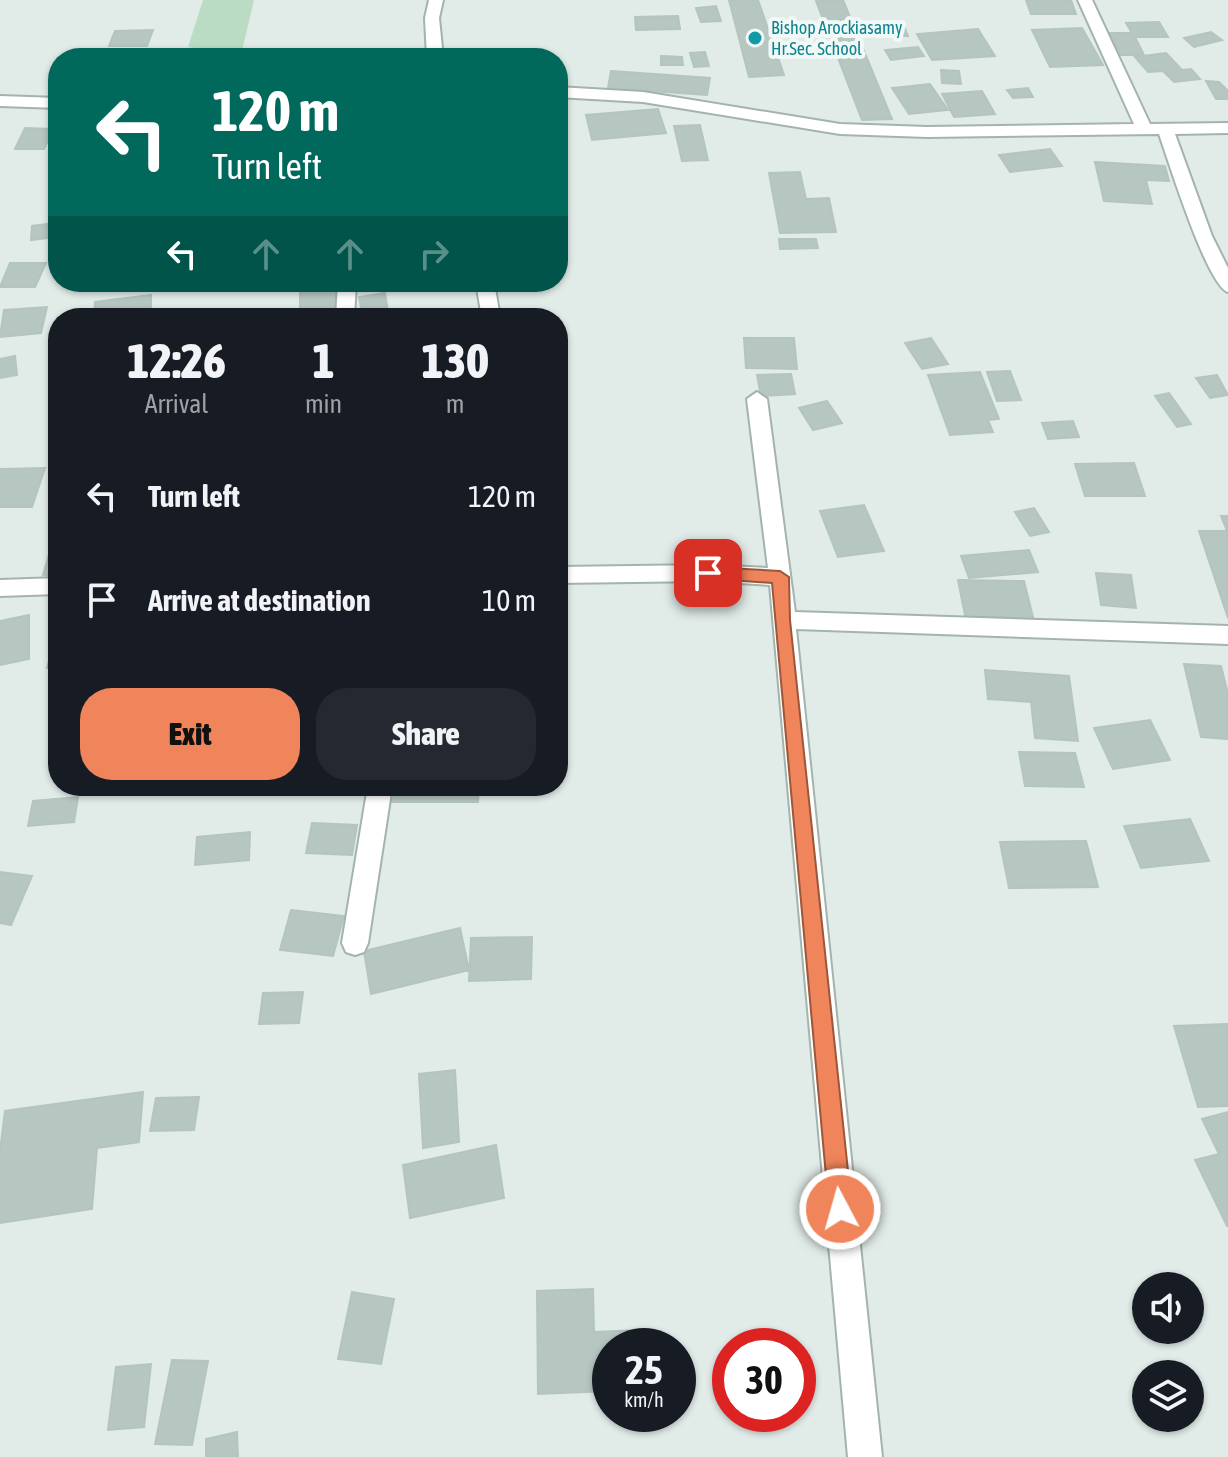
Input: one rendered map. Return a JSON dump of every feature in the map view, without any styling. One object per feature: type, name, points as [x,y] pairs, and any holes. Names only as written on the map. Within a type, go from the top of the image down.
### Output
[{"type":"street","points":[[434,48],[432,18],[436,0]]},
{"type":"street","points":[[1085,0],[1145,130]]},
{"type":"street","points":[[568,93],[643,97],[840,129],[927,132],[1228,128]]},
{"type":"street","points":[[0,101],[48,103]]},
{"type":"street","points":[[1166,131],[1203,236],[1228,286]]},
{"type":"street","points":[[757,399],[780,577],[865,1457]]},
{"type":"street","points":[[568,575],[708,573],[780,577]]},
{"type":"street","points":[[0,588],[48,586]]},
{"type":"street","points":[[782,620],[1228,635]]},
{"type":"street","points":[[355,943],[378,796]]},
{"type":"green space","points":[[203,0],[254,0],[243,48],[188,47]]},
{"type":"building","name":"Bishop Arockiasamy Hr.Sec. School","points":[[729,0],[758,0],[784,75],[749,77]]},
{"type":"building","points":[[843,0],[892,119],[862,120],[816,1]]},
{"type":"building","points":[[1026,0],[1071,0],[1076,14],[1031,14]]},
{"type":"building","points":[[716,6],[721,21],[701,22],[696,8]]},
{"type":"building","points":[[678,16],[680,29],[636,30],[635,17]]},
{"type":"building","points":[[1159,22],[1168,37],[1135,37],[1144,55],[1117,55],[1105,33],[1132,33],[1126,23]]},
{"type":"building","points":[[904,26],[908,36],[891,36],[887,27]]},
{"type":"building","points":[[1082,28],[1103,65],[1050,67],[1032,30]]},
{"type":"building","points":[[978,29],[995,56],[932,60],[917,34]]},
{"type":"building","points":[[153,30],[147,46],[109,46],[115,31]]},
{"type":"building","points":[[1211,32],[1222,40],[1194,47],[1184,38]]},
{"type":"building","points":[[918,47],[924,56],[891,60],[885,50]]},
{"type":"building","points":[[705,52],[709,66],[694,67],[690,53]]},
{"type":"building","points":[[1166,53],[1182,70],[1191,69],[1200,79],[1174,82],[1163,71],[1148,72],[1135,57]]},
{"type":"building","points":[[661,56],[682,57],[683,65],[661,65]]},
{"type":"building","points":[[941,70],[959,71],[961,84],[942,83]]},
{"type":"building","points":[[611,71],[710,78],[707,95],[608,88]]},
{"type":"building","points":[[1206,81],[1219,82],[1228,91],[1228,99],[1216,99]]},
{"type":"building","points":[[930,84],[948,110],[909,114],[892,88]]},
{"type":"building","points":[[1028,88],[1033,97],[1013,98],[1007,90]]},
{"type":"building","points":[[982,91],[995,114],[954,117],[942,94]]},
{"type":"building","points":[[658,109],[666,133],[592,140],[586,115]]},
{"type":"building","points":[[700,125],[708,160],[682,161],[674,126]]},
{"type":"building","points":[[25,128],[48,129],[44,149],[15,149]]},
{"type":"building","points":[[1050,149],[1062,166],[1010,172],[999,155]]},
{"type":"building","points":[[1095,162],[1165,166],[1169,181],[1146,180],[1152,204],[1104,201]]},
{"type":"building","points":[[800,172],[806,199],[829,198],[836,232],[780,233],[769,173]]},
{"type":"building","points":[[48,224],[48,238],[31,240],[32,226]]},
{"type":"building","points":[[779,239],[816,239],[818,248],[780,249]]},
{"type":"building","points":[[10,263],[46,263],[35,287],[0,287]]},
{"type":"building","points":[[300,292],[336,292],[337,308],[300,308]]},
{"type":"building","points":[[385,293],[387,308],[361,308],[359,297]]},
{"type":"building","points":[[151,295],[151,308],[95,308],[95,302]]},
{"type":"building","points":[[47,307],[41,333],[0,337],[4,310]]},
{"type":"building","points":[[744,338],[794,338],[797,369],[746,368]]},
{"type":"building","points":[[931,338],[948,364],[922,369],[905,343]]},
{"type":"building","points":[[15,356],[17,375],[0,378],[0,359]]},
{"type":"building","points":[[1010,371],[1021,400],[997,401],[987,372]]},
{"type":"building","points":[[980,372],[999,419],[988,420],[993,432],[950,435],[928,375]]},
{"type":"building","points":[[791,374],[795,394],[761,396],[757,375]]},
{"type":"building","points":[[1217,375],[1228,395],[1210,398],[1196,378]]},
{"type":"building","points":[[1169,393],[1191,424],[1177,427],[1155,396]]},
{"type":"building","points":[[827,401],[842,423],[813,430],[799,408]]},
{"type":"building","points":[[1073,421],[1079,437],[1048,439],[1042,423]]},
{"type":"building","points":[[1134,463],[1145,496],[1085,496],[1075,464]]},
{"type":"building","points":[[45,468],[32,507],[0,507],[0,469]]},
{"type":"building","points":[[864,505],[884,551],[838,557],[820,511]]},
{"type":"building","points":[[1034,508],[1049,532],[1030,536],[1015,512]]},
{"type":"building","points":[[1221,516],[1228,516],[1228,618],[1199,531],[1227,531]]},
{"type":"building","points":[[1029,550],[1038,572],[969,578],[961,556]]},
{"type":"building","points":[[48,558],[48,575],[43,575]]},
{"type":"building","points":[[1096,573],[1131,575],[1136,608],[1101,605]]},
{"type":"building","points":[[958,580],[1024,581],[1034,621],[966,620]]},
{"type":"building","points":[[29,615],[29,659],[0,665],[0,621]]},
{"type":"building","points":[[1184,664],[1221,666],[1228,694],[1228,739],[1201,737]]},
{"type":"building","points":[[985,670],[1069,676],[1078,741],[1035,738],[1031,702],[988,699]]},
{"type":"building","points":[[1150,720],[1170,760],[1113,769],[1094,728]]},
{"type":"building","points":[[1019,752],[1075,753],[1084,787],[1025,786]]},
{"type":"building","points":[[382,796],[478,796],[478,802],[381,802]]},
{"type":"building","points":[[78,797],[74,822],[28,826],[33,801]]},
{"type":"building","points":[[1190,819],[1209,861],[1141,868],[1124,826]]},
{"type":"building","points":[[312,823],[357,825],[352,855],[306,853]]},
{"type":"building","points":[[250,832],[249,860],[195,865],[197,837]]},
{"type":"building","points":[[1086,841],[1098,887],[1009,888],[1000,842]]},
{"type":"building","points":[[0,872],[32,876],[11,925],[0,923]]},
{"type":"building","points":[[291,910],[344,916],[333,956],[280,950]]},
{"type":"building","points":[[460,928],[469,970],[371,994],[364,951]]},
{"type":"building","points":[[532,937],[531,979],[469,981],[471,938]]},
{"type":"building","points":[[303,992],[299,1023],[259,1024],[263,993]]},
{"type":"building","points":[[1228,1024],[1228,1106],[1198,1107],[1174,1026]]},
{"type":"building","points":[[455,1070],[459,1142],[423,1148],[419,1074]]},
{"type":"building","points":[[143,1092],[139,1142],[97,1148],[92,1209],[0,1223],[0,1151],[5,1111]]},
{"type":"building","points":[[199,1097],[194,1130],[150,1131],[156,1098]]},
{"type":"building","points":[[1228,1112],[1227,1226],[1195,1160],[1219,1154],[1202,1119]]},
{"type":"building","points":[[496,1145],[504,1198],[410,1218],[403,1165]]},
{"type":"building","points":[[593,1289],[592,1392],[538,1394],[537,1291]]},
{"type":"building","points":[[352,1292],[394,1299],[381,1364],[338,1359]]},
{"type":"building","points":[[172,1360],[208,1361],[192,1445],[155,1444]]},
{"type":"building","points":[[151,1364],[144,1427],[108,1430],[116,1367]]},
{"type":"building","points":[[237,1432],[238,1457],[206,1457],[206,1439]]},
{"type":"place","name":"Bishop Arockiasamy Hr.Sec. School","points":[[755,38]]},
{"type":"route","points":[[708,573],[780,577],[840,1209]]}]
